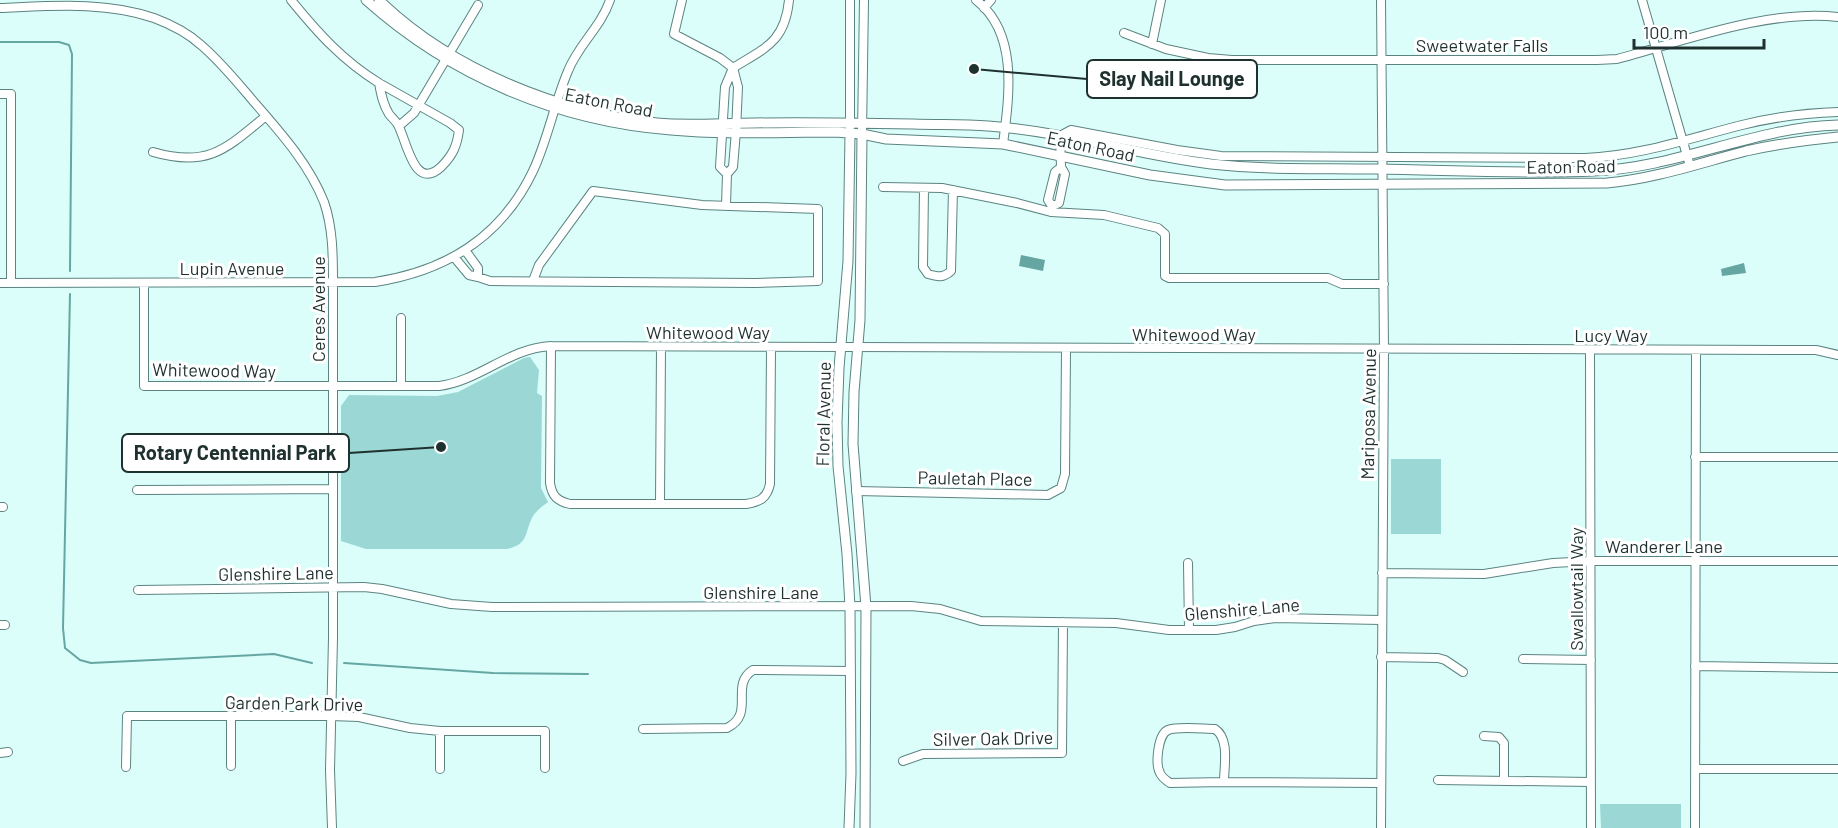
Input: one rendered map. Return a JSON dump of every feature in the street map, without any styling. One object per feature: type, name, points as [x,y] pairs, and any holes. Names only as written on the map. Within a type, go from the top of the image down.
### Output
[{"type":"street","name":"Eaton Road","points":[[366,0],[403,30],[497,87],[556,104],[590,118],[644,128],[850,127],[862,122],[1005,128],[1212,164],[1382,169],[1595,171],[1624,169],[1665,161],[1772,133],[1838,125]]},
{"type":"street","points":[[379,0],[403,23],[449,56]]},
{"type":"street","name":"Lupin Avenue","points":[[0,283],[333,284],[375,282],[426,271],[465,250],[498,223],[519,196],[542,148],[569,67],[604,15],[610,0]]},
{"type":"street","points":[[682,0],[674,34],[720,58],[733,68],[738,87],[733,167],[727,174],[726,205]]},
{"type":"street","points":[[727,174],[720,167],[725,87],[733,68],[774,41],[787,18],[789,0]]},
{"type":"street","name":"Floral Avenue","points":[[849,828],[850,607],[837,445],[848,261],[850,0]]},
{"type":"street","name":"Floral Avenue","points":[[864,0],[862,241],[853,419],[856,491],[866,607],[865,828]]},
{"type":"street","points":[[976,0],[999,30],[1006,49],[1008,82],[1003,144]]},
{"type":"street","points":[[984,8],[991,0]]},
{"type":"street","points":[[1152,44],[1161,0]]},
{"type":"street","name":"Mariposa Avenue","points":[[1381,0],[1384,284],[1381,828]]},
{"type":"street","points":[[1642,0],[1690,166]]},
{"type":"street","points":[[293,1],[355,69],[459,130],[457,145],[450,158],[435,173],[427,174],[419,171],[401,138],[399,126],[388,112],[378,83]]},
{"type":"street","points":[[399,126],[409,119],[419,106],[478,4]]},
{"type":"street","name":"Ceres Avenue","points":[[0,8],[110,7],[156,19],[181,30],[220,63],[266,116],[306,169],[324,203],[332,242],[333,284],[332,828]]},
{"type":"street","name":"Sweetwater Falls","points":[[1124,33],[1176,51],[1232,60],[1597,60],[1617,59],[1730,28],[1762,22],[1810,16],[1838,17]]},
{"type":"street","points":[[0,94],[11,94],[11,283]]},
{"type":"street","name":"Eaton Road","points":[[1060,136],[1071,130],[1221,156],[1602,158],[1645,151],[1763,120],[1807,113],[1838,112]]},
{"type":"street","points":[[153,152],[183,159],[212,155],[266,116]]},
{"type":"street","name":"Eaton Road","points":[[850,127],[862,134],[886,139],[1003,144],[1061,162],[1225,185],[1633,181],[1779,144],[1838,137]]},
{"type":"street","points":[[1052,209],[1048,200],[1055,172],[1061,162],[1060,136]]},
{"type":"street","points":[[883,187],[953,190],[1052,209],[1104,215],[1158,228],[1165,234],[1165,276],[1169,279],[1328,278],[1342,284],[1384,284]]},
{"type":"street","points":[[924,188],[923,267],[928,274],[937,277],[945,276],[951,270],[953,190]]},
{"type":"street","points":[[454,257],[469,274],[490,281],[756,283],[818,281],[818,209],[702,205],[593,191],[539,266],[533,281]]},
{"type":"street","points":[[465,250],[478,268],[478,277]]},
{"type":"street","name":"Whitewood Way","points":[[144,283],[144,386],[452,385],[465,381],[529,348],[551,346],[1384,350]]},
{"type":"street","points":[[401,318],[401,386]]},
{"type":"street","points":[[551,346],[551,492],[555,498],[570,504],[756,503],[764,499],[770,484],[771,347]]},
{"type":"street","points":[[660,503],[661,347]]},
{"type":"street","name":"Pauletah Place","points":[[856,491],[1048,495],[1061,488],[1065,474],[1066,349]]},
{"type":"street","name":"Lucy Way","points":[[1384,350],[1816,350],[1838,355]]},
{"type":"street","name":"Swallowtail Way","points":[[1590,350],[1591,828]]},
{"type":"street","points":[[1695,828],[1696,350]]},
{"type":"street","points":[[1695,457],[1838,457]]},
{"type":"street","points":[[137,490],[333,489]]},
{"type":"street","name":"Wanderer Lane","points":[[1382,573],[1484,574],[1553,563],[1591,561],[1838,561]]},
{"type":"street","points":[[1188,563],[1189,630]]},
{"type":"street","name":"Glenshire Lane","points":[[138,590],[332,587],[382,589],[434,601],[471,606],[926,607],[981,621],[1116,623],[1168,630],[1216,630],[1276,618],[1381,620]]},
{"type":"street","name":"Silver Oak Drive","points":[[903,761],[923,754],[1062,753],[1064,622]]},
{"type":"street","points":[[1381,657],[1438,658],[1463,672]]},
{"type":"street","points":[[1523,659],[1591,660]]},
{"type":"street","points":[[1695,666],[1838,668]]},
{"type":"street","points":[[643,729],[727,728],[734,725],[742,713],[743,681],[753,670],[850,671]]},
{"type":"street","name":"Garden Park Drive","points":[[126,767],[127,716],[331,716],[359,717],[410,728],[545,731],[545,768]]},
{"type":"street","points":[[231,716],[231,766]]},
{"type":"street","points":[[1224,782],[1224,745],[1221,733],[1215,729],[1173,729],[1163,734],[1160,739],[1158,767],[1164,779],[1170,783],[1381,783]]},
{"type":"street","points":[[440,730],[440,769]]},
{"type":"street","points":[[1484,736],[1499,737],[1504,743],[1504,781]]},
{"type":"street","points":[[1696,768],[1838,769]]},
{"type":"street","points":[[1438,780],[1591,782]]},
{"type":"shaded area","points":[[1021,255],[1045,260],[1043,271],[1019,266]]},
{"type":"shaded area","points":[[1744,263],[1746,273],[1722,276],[1721,269]]},
{"type":"shaded area","points":[[530,357],[539,370],[537,393],[542,396],[541,488],[548,502],[533,516],[520,544],[507,549],[366,549],[341,541],[341,406],[349,395],[437,396],[458,392]]},
{"type":"shaded area","points":[[1391,459],[1441,459],[1441,534],[1391,534]]},
{"type":"shaded area","points":[[1600,804],[1681,804],[1681,828],[1601,828]]},
{"type":"waterway","points":[[0,42],[59,42],[69,45],[72,54],[70,271]]},
{"type":"waterway","points":[[70,294],[63,628],[65,648],[80,660],[91,663],[274,654],[312,663]]},
{"type":"waterway","points":[[344,663],[493,673],[588,674]]},
{"type":"place","name":"Slay Nail Lounge","points":[[974,69]]},
{"type":"place","name":"Rotary Centennial Park","points":[[441,447]]}]
